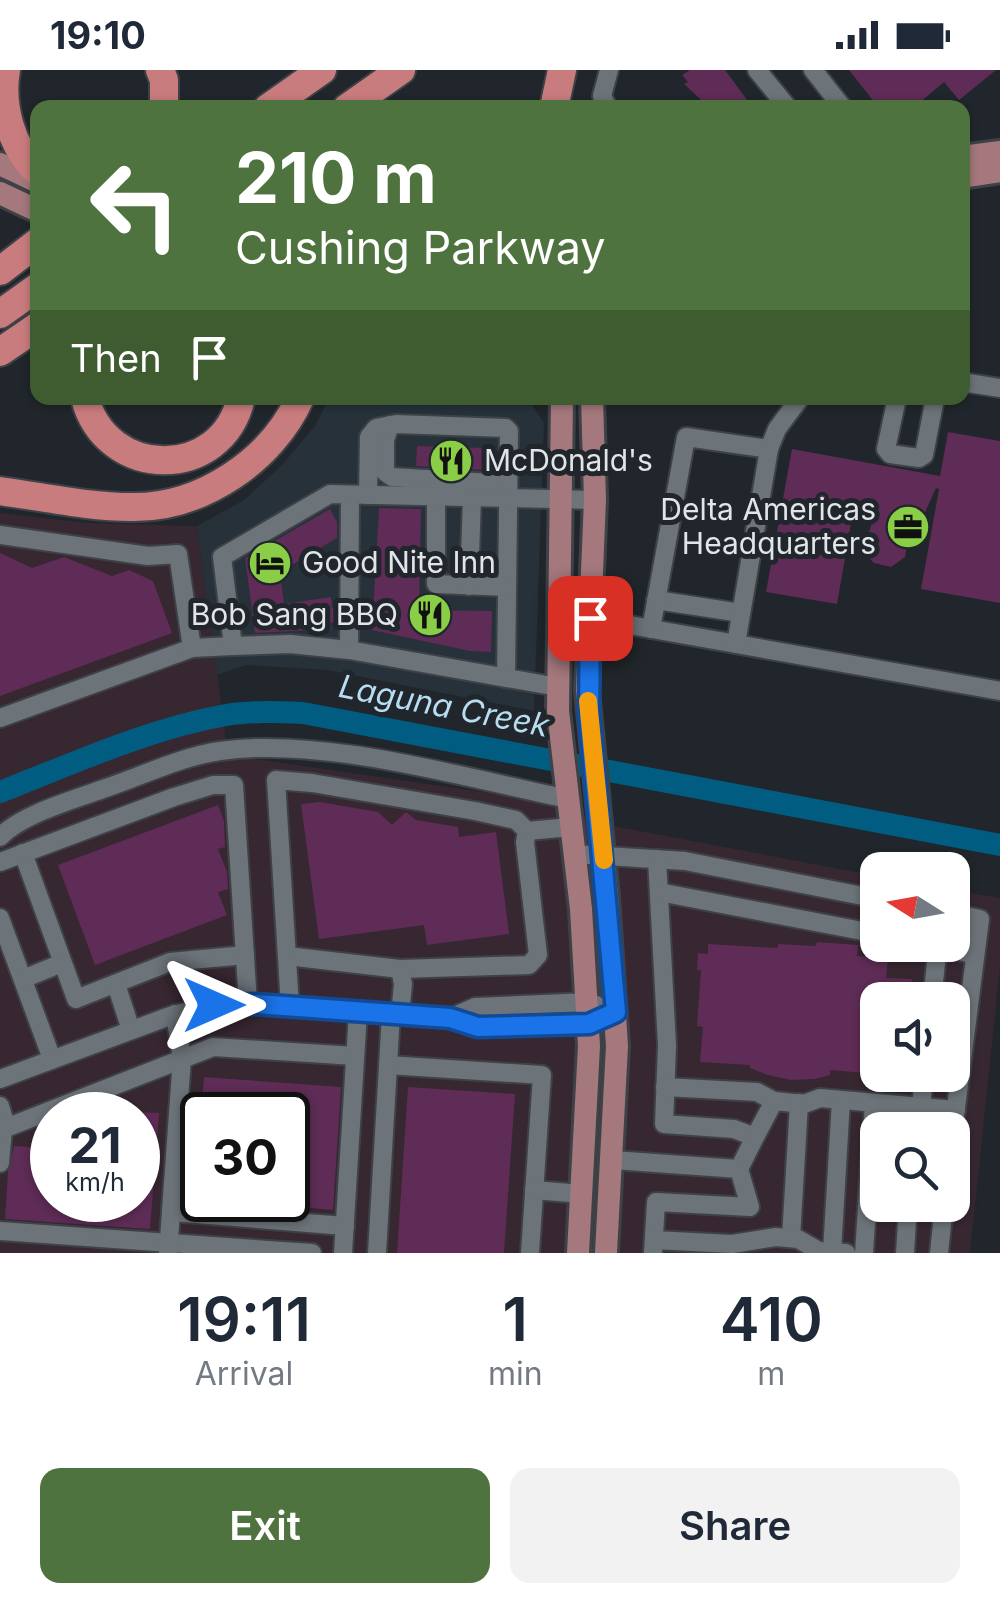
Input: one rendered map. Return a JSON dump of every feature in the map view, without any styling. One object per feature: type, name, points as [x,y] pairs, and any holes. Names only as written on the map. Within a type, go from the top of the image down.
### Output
[{"type":"highway","points":[[6,70],[2,80],[3,110],[25,171]]},
{"type":"highway","points":[[160,70],[164,100]]},
{"type":"highway","points":[[279,100],[322,70]]},
{"type":"highway","points":[[304,100],[346,70]]},
{"type":"highway","points":[[359,100],[400,70]]},
{"type":"highway","points":[[374,100],[410,70]]},
{"type":"highway","points":[[556,100],[562,70]]},
{"type":"highway","points":[[0,271],[30,248]]},
{"type":"highway","points":[[0,294],[30,273]]},
{"type":"highway","points":[[0,314],[30,293]]},
{"type":"highway","points":[[0,352],[30,331]]},
{"type":"highway","points":[[89,405],[100,431],[116,446],[156,460],[196,454],[213,445],[227,430],[239,405]]},
{"type":"highway","points":[[0,492],[104,506],[136,508],[168,503],[222,483],[254,460],[282,430],[296,405]]},
{"type":"main road","points":[[970,156],[1000,152]]},
{"type":"main road","points":[[970,176],[1000,171]]},
{"type":"main road","points":[[1,193],[30,207]]},
{"type":"main road","points":[[546,405],[556,426],[562,462]]},
{"type":"main road","points":[[562,405],[558,687],[588,1013],[578,1253]]},
{"type":"main road","points":[[592,405],[595,500],[588,690],[616,1012],[613,1160],[606,1253]]},
{"type":"street","points":[[604,100],[609,70]]},
{"type":"street","points":[[757,70],[781,100]]},
{"type":"street","points":[[813,70],[837,100]]},
{"type":"street","points":[[970,383],[1000,388]]},
{"type":"street","points":[[736,644],[769,449],[776,428],[794,405]]},
{"type":"street","points":[[895,405],[886,449],[890,454],[919,458],[924,455],[933,405]]},
{"type":"street","points":[[390,425],[384,440],[385,472],[392,478],[595,500]]},
{"type":"street","points":[[349,650],[359,495],[370,438],[376,428],[506,428],[510,431],[506,678]]},
{"type":"street","points":[[651,629],[686,437],[769,449]]},
{"type":"street","points":[[233,646],[222,557],[330,494],[472,497],[508,491]]},
{"type":"street","points":[[436,496],[436,584],[507,587]]},
{"type":"street","points":[[470,586],[472,497]]},
{"type":"street","points":[[0,535],[148,556],[178,554],[192,648]]},
{"type":"street","points":[[656,600],[741,613]]},
{"type":"street","points":[[590,618],[1000,691]]},
{"type":"street","points":[[0,718],[192,648],[290,644],[349,650],[558,687]]},
{"type":"street","points":[[0,837],[9,827],[72,800],[217,751],[264,748],[345,754],[567,795]]},
{"type":"street","points":[[290,1007],[276,780],[475,811],[516,820],[527,831]]},
{"type":"street","points":[[0,862],[174,796],[213,785],[234,785],[248,1004]]},
{"type":"street","points":[[527,831],[571,827]]},
{"type":"street","points":[[287,956],[400,969],[529,965],[538,955],[527,831]]},
{"type":"street","points":[[23,854],[76,999],[170,962],[245,954]]},
{"type":"street","points":[[574,854],[684,861],[860,895]]},
{"type":"street","points":[[657,859],[667,1045],[664,1124],[734,1129],[755,1137]]},
{"type":"street","points":[[792,918],[800,883]]},
{"type":"street","points":[[659,892],[860,931]]},
{"type":"street","points":[[970,917],[980,919],[970,982]]},
{"type":"street","points":[[0,918],[52,1059]]},
{"type":"street","points":[[970,954],[975,955]]},
{"type":"street","points":[[22,978],[62,963]]},
{"type":"street","points":[[377,1253],[388,1065],[403,984],[400,969]]},
{"type":"street","points":[[116,984],[131,1030]]},
{"type":"street","points":[[0,1079],[175,1014],[214,1005],[450,1018],[475,1007],[616,1012]]},
{"type":"street","points":[[343,1253],[358,1012]]},
{"type":"street","points":[[168,1248],[182,1058],[175,1014]]},
{"type":"street","points":[[3,1129],[213,1048],[355,1056]]},
{"type":"street","points":[[388,1065],[542,1074],[530,1253]]},
{"type":"street","points":[[666,1087],[757,1092],[774,1101],[800,1104],[820,1098],[956,1110],[957,1092]]},
{"type":"street","points":[[917,1112],[921,1092]]},
{"type":"street","points":[[832,1252],[841,1100]]},
{"type":"street","points":[[762,1238],[739,1169],[774,1101]]},
{"type":"street","points":[[864,1253],[874,1103]]},
{"type":"street","points":[[791,1238],[800,1104]]},
{"type":"street","points":[[0,1106],[0,1163]]},
{"type":"street","points":[[613,1160],[739,1169]]},
{"type":"street","points":[[534,1190],[582,1194]]},
{"type":"street","points":[[750,1208],[656,1202],[653,1246],[791,1238],[819,1251],[846,1253]]},
{"type":"street","points":[[171,1212],[344,1226]]},
{"type":"street","points":[[904,1253],[907,1222]]},
{"type":"street","points":[[939,1253],[942,1222]]},
{"type":"street","points":[[0,1230],[168,1248],[312,1253]]},
{"type":"shaded area","points":[[326,405],[532,405],[544,423],[534,711],[327,670],[246,665],[217,675],[197,526],[244,500],[282,465],[315,426]]},
{"type":"shaded area","points":[[0,513],[87,523],[197,526],[228,755],[544,801],[613,826],[860,873],[860,962],[970,962],[970,893],[1000,898],[1000,967],[970,1253],[0,1253]]},
{"type":"building","points":[[690,70],[725,70],[747,100],[701,100],[684,84],[688,82],[682,75]]},
{"type":"building","points":[[849,70],[996,70],[959,100],[944,82],[923,100],[873,100]]},
{"type":"building","points":[[948,432],[1000,441],[1000,603],[921,589],[939,489],[936,488],[922,519],[912,517],[905,557],[891,567],[874,563],[861,539],[870,530],[874,511],[854,507],[837,604],[766,592],[792,449],[940,476]]},
{"type":"building","name":"McDonald's","points":[[417,446],[486,448],[485,470],[416,466]]},
{"type":"building","points":[[379,508],[421,509],[419,610],[492,611],[491,652],[372,630]]},
{"type":"building","name":"Good Nite Inn","points":[[330,509],[337,522],[337,538],[280,572],[284,604],[331,597],[332,608],[337,608],[337,622],[330,623],[331,629],[255,633],[245,558]]},
{"type":"building","points":[[0,553],[32,568],[64,557],[112,576],[129,570],[153,581],[172,633],[0,696]]},
{"type":"building","points":[[320,802],[378,812],[392,825],[406,812],[416,820],[458,827],[459,837],[496,832],[509,934],[427,945],[424,925],[319,939],[301,804]]},
{"type":"building","points":[[218,805],[224,821],[225,847],[218,849],[227,872],[228,889],[218,892],[227,915],[95,965],[58,865]]},
{"type":"building","points":[[817,942],[858,945],[860,962],[888,962],[886,978],[912,979],[860,982],[860,1072],[830,1070],[830,1075],[815,1079],[791,1080],[768,1075],[750,1065],[700,1062],[703,1027],[697,1026],[701,970],[697,970],[698,953],[708,954],[708,944],[816,946]]},
{"type":"building","points":[[204,1077],[341,1087],[333,1210],[310,1208],[310,1092],[203,1092]]},
{"type":"building","points":[[408,1087],[515,1094],[504,1253],[397,1253]]},
{"type":"building","points":[[14,1146],[30,1147],[30,1221],[5,1219]]},
{"type":"building","points":[[48,1222],[151,1222],[150,1229]]},
{"type":"waterway","name":"Laguna Creek","points":[[0,792],[112,748],[197,721],[245,713],[303,713],[1000,845]]},
{"type":"slow traffic","points":[[588,701],[604,860]]},
{"type":"place","name":"McDonald's","points":[[451,461]]},
{"type":"place","name":"Delta Americas Headquarters","points":[[908,527]]},
{"type":"place","name":"Good Nite Inn","points":[[270,563]]},
{"type":"place","name":"Bob Sang BBQ","points":[[430,615]]},
{"type":"route","points":[[214,1005],[256,1004],[450,1018],[478,1027],[589,1024],[616,1012],[589,714],[590,618]]}]
